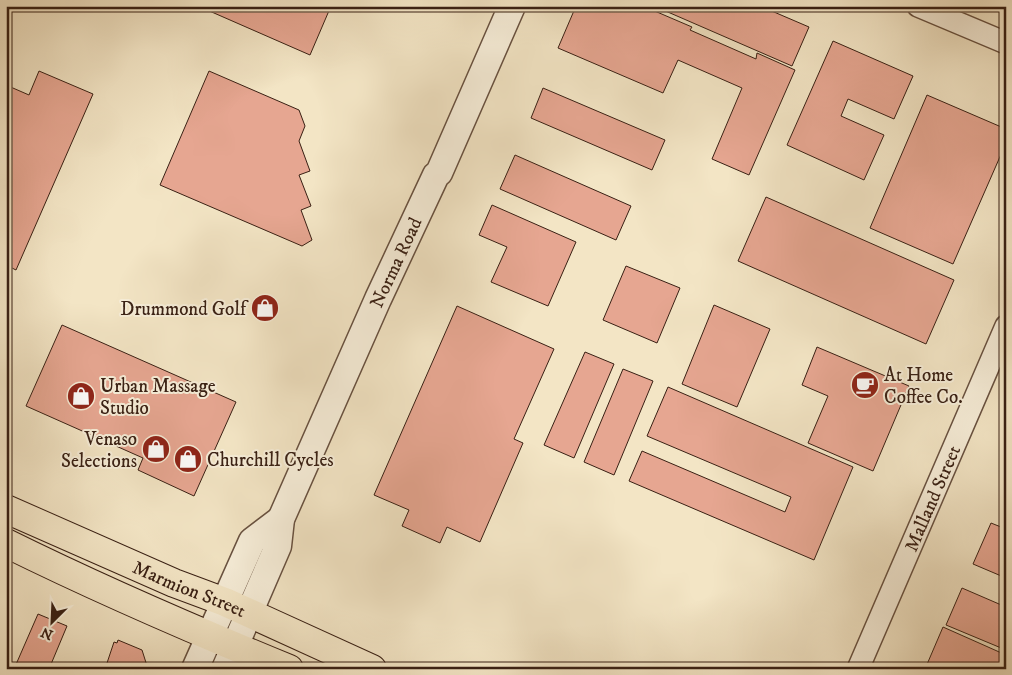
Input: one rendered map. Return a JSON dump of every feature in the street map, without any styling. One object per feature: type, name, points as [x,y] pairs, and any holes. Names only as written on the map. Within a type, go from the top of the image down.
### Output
[{"type":"main road","name":"Marmion Street","points":[[6,509],[174,583],[237,608],[372,669]]},
{"type":"main road","name":"Marmion Street","points":[[6,543],[54,567],[210,636],[230,658],[289,669]]},
{"type":"street","name":"Norma Road","points":[[230,658],[237,608],[252,541],[281,519],[378,300],[436,175],[439,173],[512,6]]},
{"type":"street","points":[[918,6],[1006,43]]},
{"type":"street","name":"Malland Street","points":[[858,669],[1006,326]]},
{"type":"street","name":"Norma Road","points":[[195,669],[210,636],[237,608]]},
{"type":"building","points":[[198,6],[331,6],[310,55]]},
{"type":"building","points":[[576,6],[643,6],[692,27],[690,30],[756,59],[757,53],[795,70],[749,175],[712,159],[742,88],[678,60],[663,93],[558,48]]},
{"type":"building","points":[[654,6],[760,6],[809,27],[792,66]]},
{"type":"building","points":[[833,41],[913,76],[894,119],[848,99],[841,116],[884,135],[864,180],[787,145]]},
{"type":"building","points":[[39,71],[93,94],[16,270],[10,267],[6,276],[6,85],[29,95]]},
{"type":"building","points":[[209,71],[299,110],[305,126],[299,141],[310,171],[299,175],[311,206],[301,210],[312,240],[302,246],[160,185]]},
{"type":"building","points":[[543,88],[665,140],[652,170],[531,118]]},
{"type":"building","points":[[927,95],[1006,129],[1006,143],[953,264],[870,228]]},
{"type":"building","points":[[515,155],[631,206],[616,240],[500,189]]},
{"type":"building","points":[[766,197],[954,280],[926,344],[738,261]]},
{"type":"building","points":[[492,205],[576,242],[548,306],[491,282],[507,247],[479,235]]},
{"type":"building","points":[[626,266],[680,288],[657,343],[603,320]]},
{"type":"building","points":[[714,305],[770,329],[737,407],[682,384]]},
{"type":"building","points":[[457,306],[554,349],[514,439],[523,443],[480,542],[447,527],[440,543],[402,526],[409,510],[374,495]]},
{"type":"building","points":[[62,325],[236,402],[194,496],[138,470],[143,458],[26,406]]},
{"type":"building","points":[[817,347],[909,386],[873,471],[808,443],[828,396],[802,385]]},
{"type":"building","points":[[585,352],[614,364],[574,458],[544,445]]},
{"type":"building","points":[[623,369],[653,381],[614,475],[584,462]]},
{"type":"building","points":[[668,387],[853,467],[814,560],[629,481],[642,451],[785,512],[791,497],[647,436]]},
{"type":"building","points":[[991,523],[1006,529],[1006,578],[973,564]]},
{"type":"building","points":[[962,588],[1006,607],[1006,650],[946,625]]},
{"type":"building","points":[[38,614],[67,626],[49,669],[14,669]]},
{"type":"building","points":[[943,627],[1006,655],[1006,669],[925,669]]},
{"type":"building","points":[[118,640],[142,650],[148,669],[105,669],[114,642],[117,643]]},
{"type":"place","name":"Drummond Golf","points":[[265,308]]},
{"type":"place","name":"At Home Coffee Co.","points":[[865,385]]},
{"type":"place","name":"Urban Massage Studio","points":[[81,396]]},
{"type":"place","name":"Venaso Selections","points":[[156,449]]},
{"type":"place","name":"Churchill Cycles","points":[[188,459]]}]
